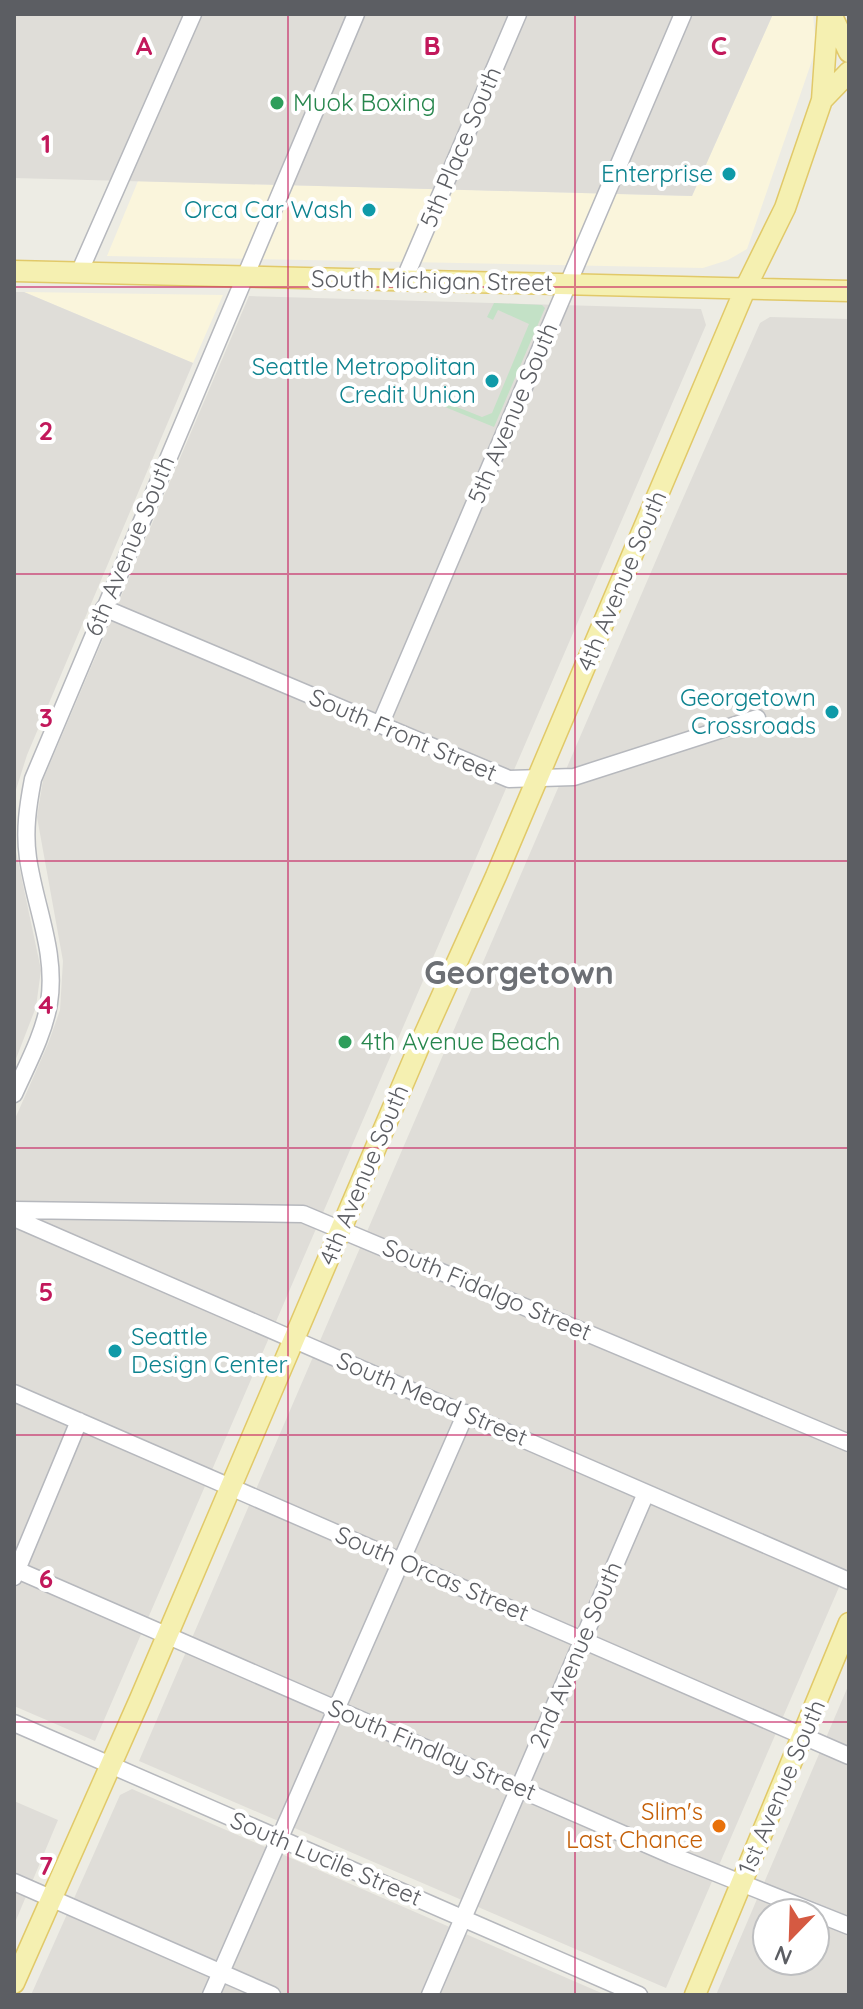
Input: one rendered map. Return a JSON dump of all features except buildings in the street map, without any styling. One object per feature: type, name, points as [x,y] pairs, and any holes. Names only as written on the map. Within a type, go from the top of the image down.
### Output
[{"type":"main road","points":[[830,14],[849,52]]},
{"type":"main road","name":"4th Avenue South","points":[[14,1983],[167,1637],[699,403],[746,287],[785,208],[822,100],[830,14]]},
{"type":"main road","name":"4th Avenue South","points":[[822,100],[849,72]]},
{"type":"main road","name":"South Michigan Street","points":[[14,271],[849,291]]},
{"type":"main road","name":"1st Avenue South","points":[[695,1995],[849,1623]]},
{"type":"street","points":[[79,273],[193,14]]},
{"type":"street","name":"6th Avenue South","points":[[14,1094],[39,1038],[50,1001],[50,954],[28,858],[28,804],[40,761],[356,14]]},
{"type":"street","name":"5th Place South","points":[[404,280],[518,14]]},
{"type":"street","name":"5th Avenue South","points":[[380,725],[683,14]]},
{"type":"street","name":"South Front Street","points":[[104,608],[509,779],[562,779],[585,774],[757,718]]},
{"type":"street","name":"South Fidalgo Street","points":[[14,1210],[303,1214],[849,1443]]},
{"type":"street","name":"South Mead Street","points":[[14,1218],[849,1581]]},
{"type":"street","name":"South Orcas Street","points":[[14,1393],[849,1756]]},
{"type":"street","points":[[211,1995],[466,1413]]},
{"type":"street","points":[[15,1573],[79,1421]]},
{"type":"street","name":"2nd Avenue South","points":[[430,1995],[646,1493]]},
{"type":"street","name":"South Findlay Street","points":[[15,1573],[519,1787],[671,1855],[849,1926]]},
{"type":"street","name":"South Lucile Street","points":[[14,1723],[639,1995]]},
{"type":"street","points":[[14,1882],[272,1995]]},
{"type":"shaded area","points":[[14,14],[773,14],[692,196],[14,178]]},
{"type":"shaded area","points":[[773,14],[813,14],[816,49],[747,249],[728,260],[703,268],[107,256],[138,181],[692,196]]},
{"type":"shaded area","points":[[14,292],[24,292],[193,363],[27,755],[14,796]]},
{"type":"shaded area","points":[[24,292],[223,295],[193,363]]},
{"type":"shaded area","points":[[249,296],[701,309],[706,325],[95,1741],[14,1706],[14,1121],[60,1010],[63,961],[37,817],[43,780]]},
{"type":"shaded area","points":[[770,317],[849,319],[849,1564],[666,1988],[139,1761],[673,521],[760,323]]},
{"type":"shaded area","points":[[14,842],[41,970],[36,1007],[14,1064]]},
{"type":"shaded area","points":[[849,1684],[849,1995],[716,1995],[751,1913],[751,1977],[831,1977],[831,1897],[758,1897]]},
{"type":"shaded area","points":[[132,1789],[606,1995],[31,1995],[120,1795]]},
{"type":"shaded area","points":[[14,1801],[58,1820],[14,1925]]},
{"type":"green space","points":[[494,303],[542,305],[545,308],[494,427],[445,407],[447,403],[482,417],[492,413],[529,324],[498,310],[493,320],[487,317]]},
{"type":"place","name":"Muok Boxing","points":[[277,103]]},
{"type":"place","name":"Enterprise","points":[[729,174]]},
{"type":"place","name":"Orca Car Wash","points":[[369,210]]},
{"type":"place","name":"Seattle Metropolitan Credit Union","points":[[492,381]]},
{"type":"place","name":"Georgetown Crossroads","points":[[832,712]]},
{"type":"place","name":"4th Avenue Beach","points":[[345,1042]]},
{"type":"place","name":"Seattle Design Center","points":[[115,1351]]},
{"type":"place","name":"Slim's Last Chance","points":[[719,1826]]},
{"type":"district","name":"Georgetown","points":[[519,973]]}]
